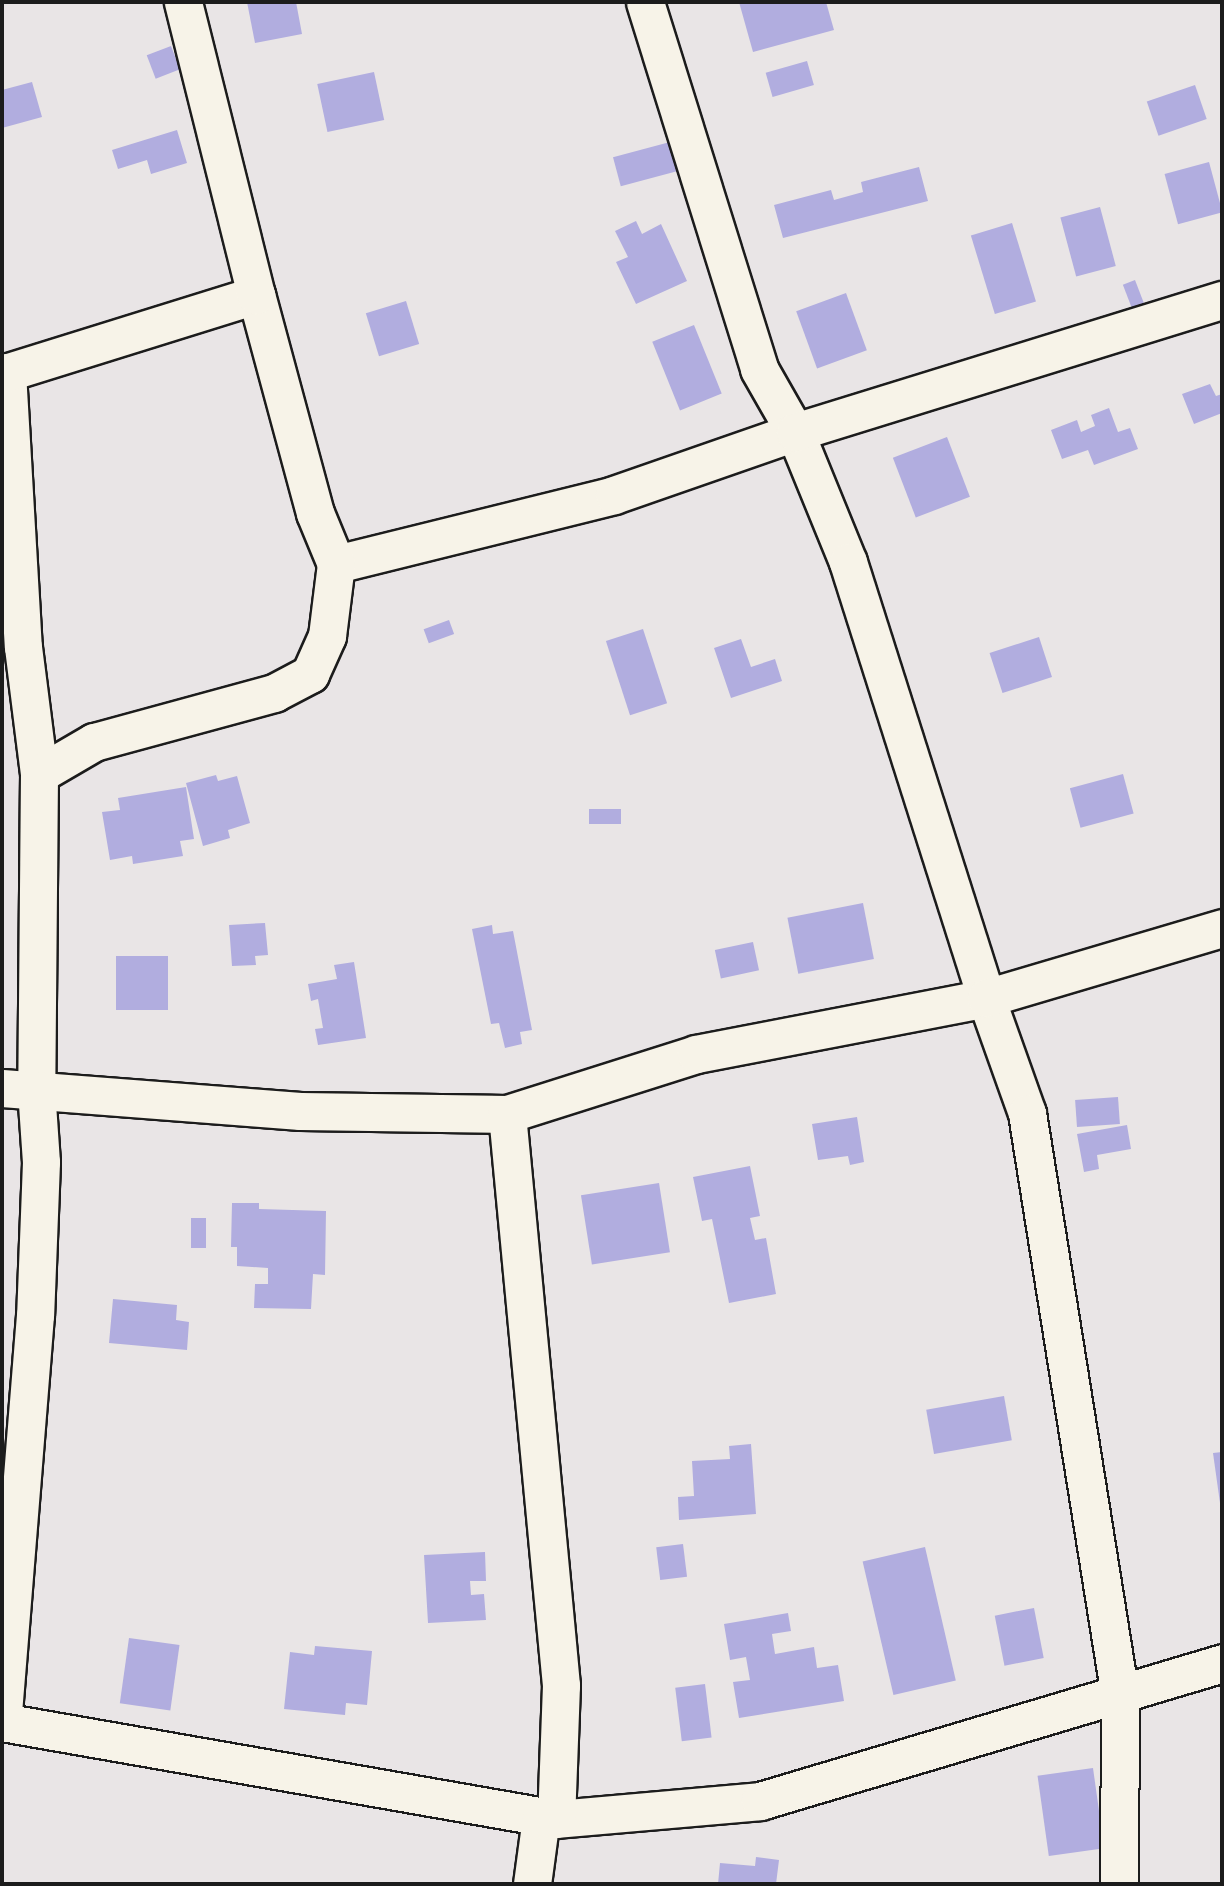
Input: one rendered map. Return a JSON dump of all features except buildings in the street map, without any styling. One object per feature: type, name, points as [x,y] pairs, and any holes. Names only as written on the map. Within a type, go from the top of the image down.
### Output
[{"type":"street","points":[[39,774],[94,742],[274,693],[310,674],[327,636],[336,564],[315,513],[256,295],[184,2]]},
{"type":"street","points":[[645,2],[759,369],[795,432],[848,562],[986,998],[1027,1113],[1119,1696],[1119,1884]]},
{"type":"street","points":[[256,295],[4,373],[23,647],[39,774],[19,1089],[41,1161],[35,1315],[2,1722],[549,1818],[760,1801],[1119,1696],[1222,1663]]},
{"type":"street","points":[[336,564],[614,495],[795,432],[1222,300]]},
{"type":"street","points":[[19,1089],[300,1111],[507,1114],[696,1054],[986,998],[1222,928]]},
{"type":"street","points":[[507,1114],[561,1685],[549,1818],[532,1884]]}]
